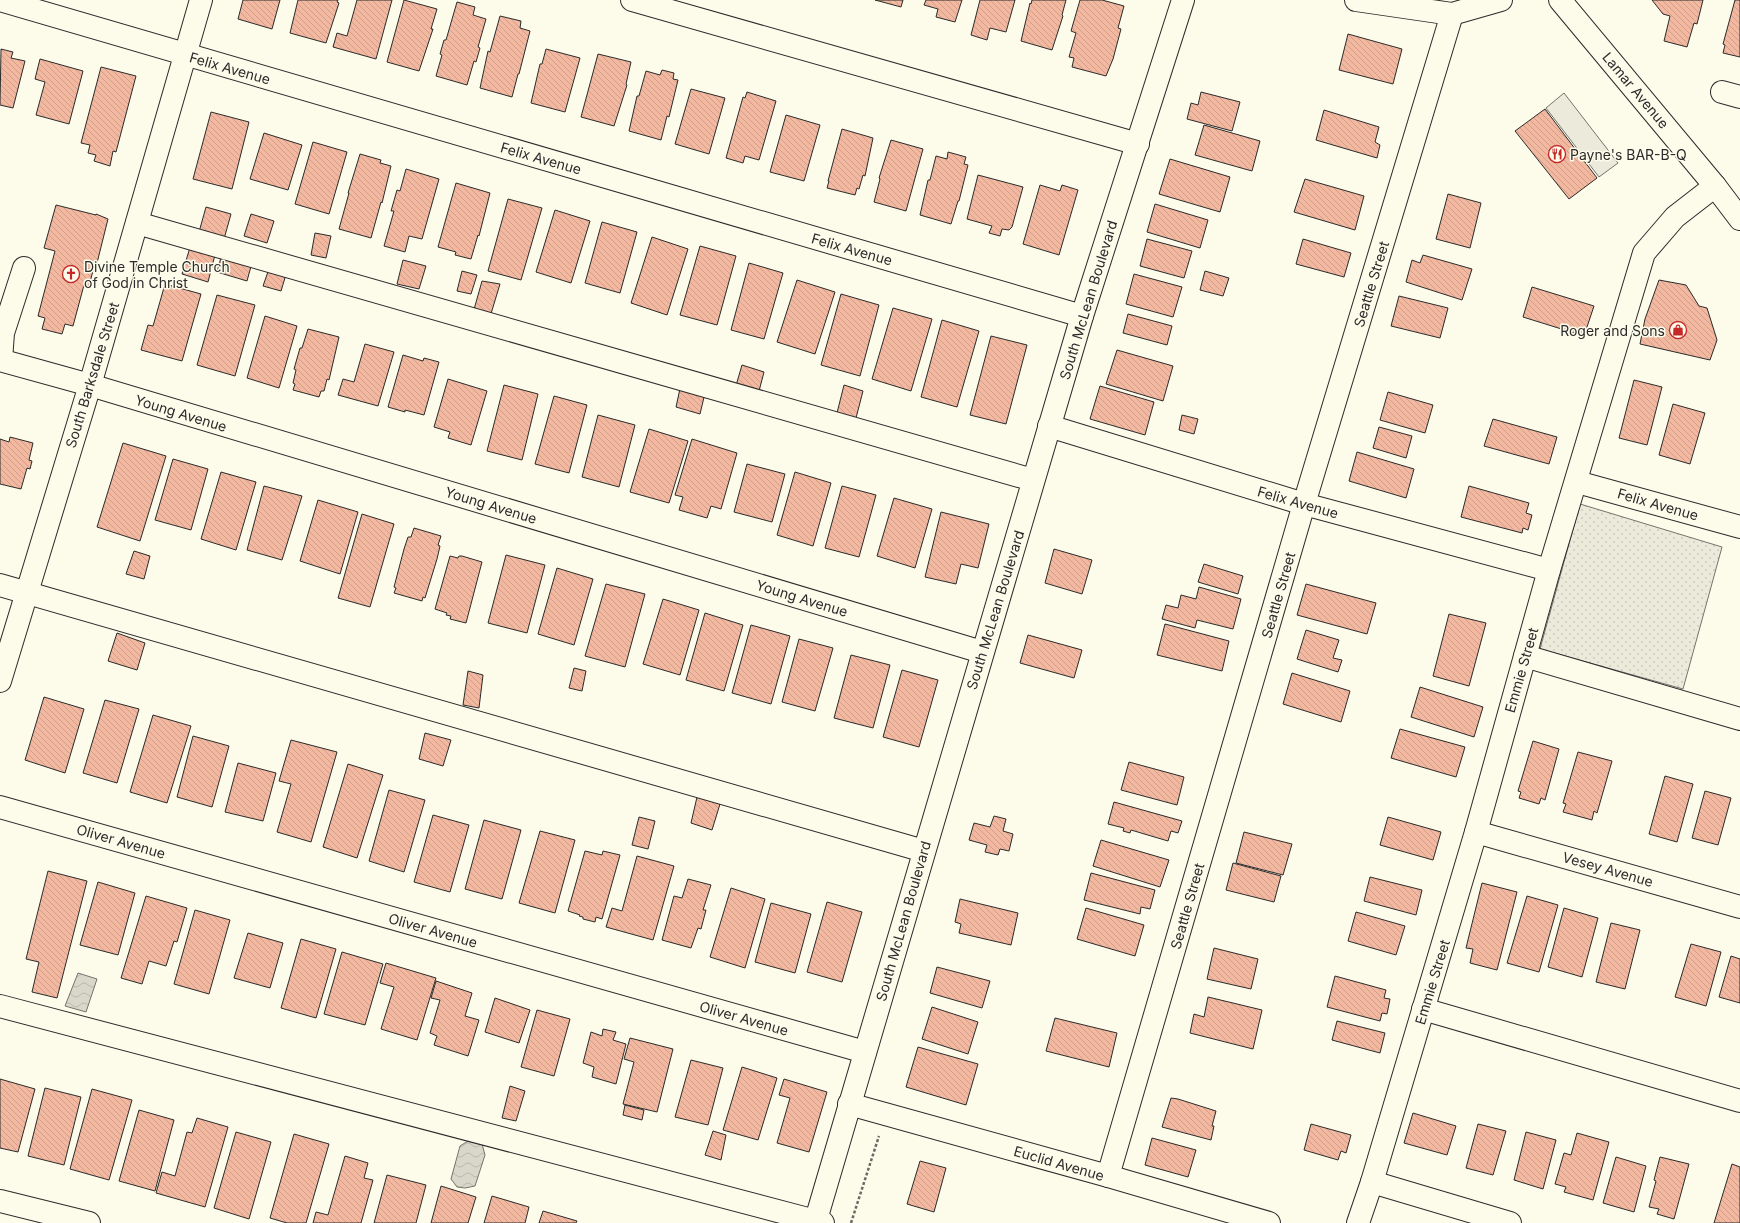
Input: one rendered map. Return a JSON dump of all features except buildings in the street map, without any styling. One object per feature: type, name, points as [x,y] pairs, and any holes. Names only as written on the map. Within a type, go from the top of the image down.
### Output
[{"type":"street","name":"Felix Avenue","points":[[0,0],[1082,316]]},
{"type":"street","name":"South Barksdale Street","points":[[0,681],[90,385],[201,0]]},
{"type":"street","points":[[632,0],[1138,144]]},
{"type":"street","name":"South McLean Boulevard","points":[[818,1222],[849,1104],[1049,426],[1082,316],[1183,0]]},
{"type":"street","points":[[1356,0],[1404,4],[1452,14],[1501,0]]},
{"type":"street","name":"Lamar Avenue","points":[[1560,0],[1715,186],[1740,219]]},
{"type":"street","name":"Seattle Street","points":[[1108,1176],[1304,504],[1452,14]]},
{"type":"street","name":"Emmie Street","points":[[1372,1182],[1476,832],[1549,570],[1577,482],[1644,253],[1675,217],[1715,186]]},
{"type":"street","points":[[137,223],[1033,480]]},
{"type":"street","points":[[0,360],[4,333],[24,268]]},
{"type":"street","name":"Young Avenue","points":[[0,360],[90,385],[982,652]]},
{"type":"street","name":"Felix Avenue","points":[[1049,426],[1304,504],[1549,570]]},
{"type":"street","name":"Felix Avenue","points":[[1577,482],[1740,527]]},
{"type":"street","points":[[0,584],[924,851]]},
{"type":"street","points":[[1525,656],[1740,719]]},
{"type":"street","name":"Oliver Avenue","points":[[0,807],[865,1052]]},
{"type":"street","name":"Vesey Avenue","points":[[1476,832],[1740,907]]},
{"type":"street","points":[[0,1006],[818,1222]]},
{"type":"street","points":[[1424,1009],[1740,1101]]},
{"type":"street","name":"Euclid Avenue","points":[[849,1104],[1108,1176],[1269,1223]]},
{"type":"street","points":[[1358,1223],[1372,1182],[1510,1223]]},
{"type":"street","points":[[0,1201],[90,1223]]},
{"type":"path","points":[[851,1223],[881,1130]]},
{"type":"shaded area","points":[[1564,93],[1618,163],[1599,177],[1546,108]]},
{"type":"shaded area","points":[[1580,504],[1722,547],[1683,689],[1540,649]]},
{"type":"water","points":[[78,973],[97,979],[86,1012],[65,1006]]},
{"type":"water","points":[[468,1141],[482,1144],[485,1155],[475,1186],[465,1188],[457,1187],[451,1179],[460,1146]]},
{"type":"place","name":"Payne's BAR-B-Q","points":[[1557,154]]},
{"type":"place","name":"Divine Temple Church of God in Christ","points":[[71,274]]},
{"type":"place","name":"Roger and Sons","points":[[1678,330]]}]
